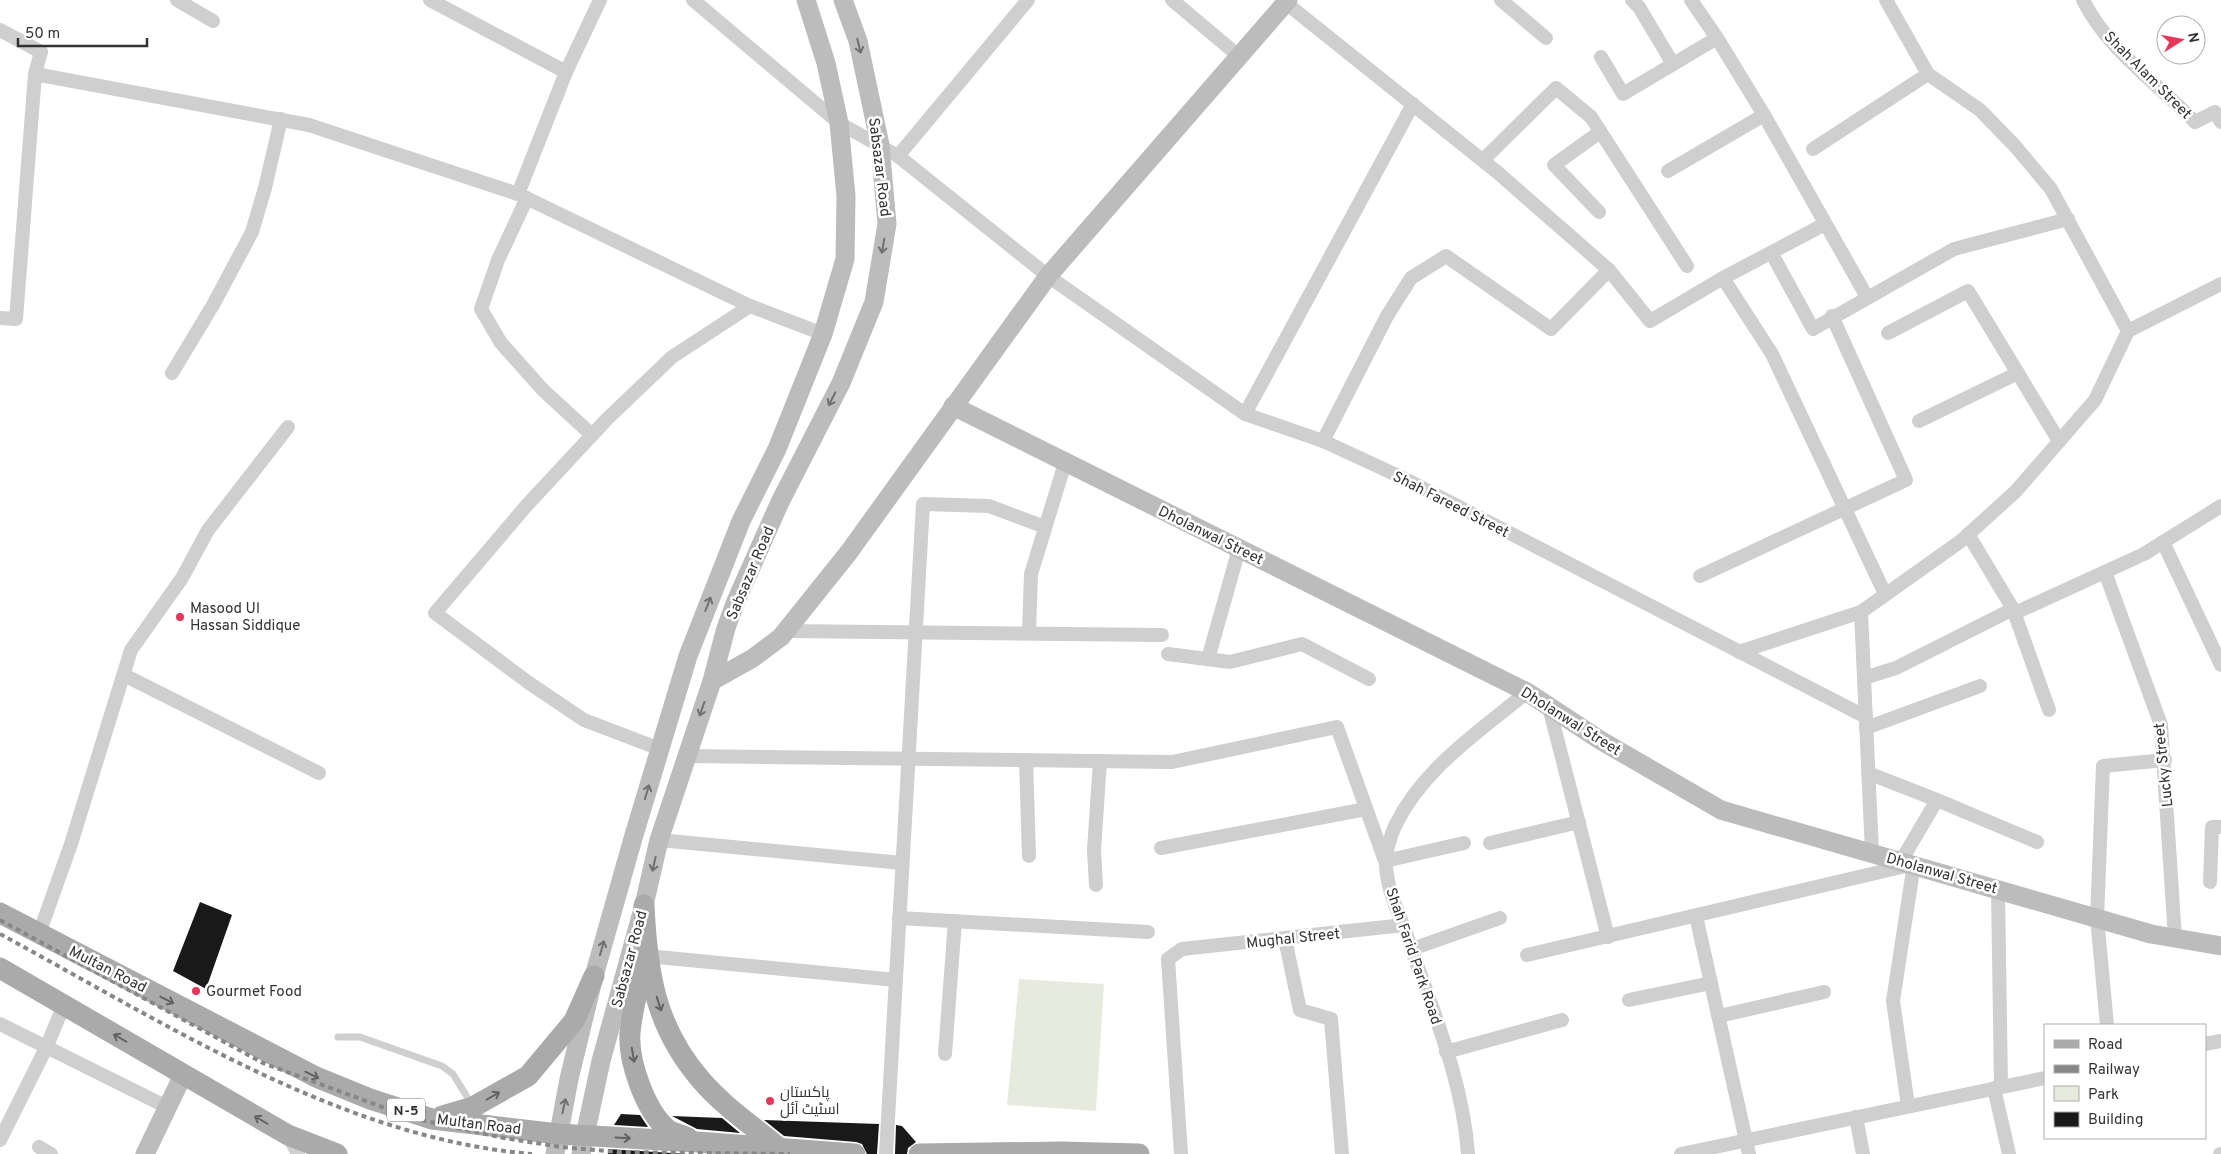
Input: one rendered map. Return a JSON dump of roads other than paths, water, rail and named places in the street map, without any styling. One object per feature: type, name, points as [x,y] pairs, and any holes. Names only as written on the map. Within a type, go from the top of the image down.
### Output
[{"type":"main road","name":"Sabsazar Road","points":[[556,1144],[594,976],[660,749],[700,626],[740,521],[777,449],[823,334],[845,259],[846,196],[839,123],[826,63],[806,0]]},
{"type":"main road","name":"Sabsazar Road","points":[[582,1145],[601,1061],[644,905],[659,840],[712,681],[726,628],[780,502],[841,383],[874,302],[887,224],[880,145],[858,41],[843,0]]},
{"type":"main road","points":[[712,681],[753,658],[786,631],[849,552],[1048,276],[1287,1]]},
{"type":"main road","name":"Dholanwal Street","points":[[953,406],[1527,692],[1600,740],[1721,810],[2151,934],[2221,946]]},
{"type":"main road","points":[[700,626],[726,628]]},
{"type":"main road","points":[[644,905],[646,956],[652,984],[661,1012],[678,1050],[702,1080],[779,1148]]},
{"type":"main road","name":"Multan Road","points":[[0,913],[316,1077],[370,1099],[432,1118],[556,1144],[697,1142],[855,1154]]},
{"type":"main road","points":[[646,956],[630,1036],[635,1067],[645,1099],[667,1129],[697,1142]]},
{"type":"main road","points":[[0,968],[288,1135],[337,1154]]},
{"type":"main road","points":[[432,1118],[473,1107],[528,1076],[574,1021],[594,976]]},
{"type":"main road","points":[[145,1154],[182,1074]]},
{"type":"main road","points":[[919,1154],[1061,1152],[1139,1154]]},
{"type":"street","points":[[177,0],[213,21]]},
{"type":"street","points":[[430,0],[566,72]]},
{"type":"street","points":[[592,434],[531,377],[501,343],[480,309],[523,196],[566,72],[600,0]]},
{"type":"street","name":"Shah Fareed Street","points":[[692,0],[839,123],[898,156],[1048,276],[1245,414],[1323,442],[1403,478],[1739,652],[1866,722]]},
{"type":"street","points":[[898,156],[1028,0]]},
{"type":"street","points":[[1172,0],[1240,57]]},
{"type":"street","points":[[1501,0],[1546,38]]},
{"type":"street","points":[[1632,0],[1640,7],[1673,64]]},
{"type":"street","points":[[1691,0],[1717,38],[1764,115],[1866,297]]},
{"type":"street","points":[[1886,0],[1928,74],[1980,110],[2015,146],[2051,189],[2128,331]]},
{"type":"street","name":"Shah Alam Street","points":[[2083,0],[2093,20],[2121,51],[2194,122],[2215,112],[2221,122]]},
{"type":"street","points":[[1287,1],[1483,160],[1609,270],[1650,321],[1723,278],[1772,254],[1825,224]]},
{"type":"street","points":[[0,30],[41,52],[35,74],[16,319],[0,318]]},
{"type":"street","points":[[1602,57],[1624,94],[1717,38]]},
{"type":"street","points":[[35,74],[309,124],[523,196],[750,306],[823,334]]},
{"type":"street","points":[[1813,149],[1928,74]]},
{"type":"street","points":[[1483,160],[1556,88],[1590,116],[1687,266]]},
{"type":"street","points":[[1245,414],[1412,104]]},
{"type":"street","points":[[1668,171],[1764,115]]},
{"type":"street","points":[[172,373],[213,305],[252,232],[265,188],[281,119]]},
{"type":"street","points":[[1599,212],[1554,165],[1600,132]]},
{"type":"street","points":[[1772,254],[1813,329],[1832,316],[1954,249],[2068,219]]},
{"type":"street","points":[[1323,442],[1387,316],[1411,278],[1446,256],[1551,329],[1609,270]]},
{"type":"street","points":[[1723,278],[1772,354],[1885,594]]},
{"type":"street","points":[[1739,652],[1861,612],[1968,534],[2016,491],[2095,400],[2128,331],[2221,284]]},
{"type":"street","points":[[1888,333],[1968,292],[2059,441]]},
{"type":"street","points":[[660,749],[584,720],[528,684],[435,612],[526,505],[592,434],[672,357],[750,306]]},
{"type":"street","points":[[1700,576],[1906,480],[1832,316]]},
{"type":"street","points":[[1919,421],[2018,373]]},
{"type":"street","points":[[39,934],[71,844],[131,650],[182,578],[208,530],[288,428]]},
{"type":"street","points":[[1029,634],[1030,574],[1065,463]]},
{"type":"street","points":[[886,1154],[923,504],[989,506],[1045,527]]},
{"type":"street","points":[[1864,678],[1896,668],[2014,611],[2144,554],[2221,506]]},
{"type":"street","points":[[1968,534],[2014,611],[2050,710]]},
{"type":"street","points":[[2164,542],[2221,665]]},
{"type":"street","points":[[1208,659],[1240,549]]},
{"type":"street","name":"Lucky Street","points":[[2105,572],[2161,725],[2175,938]]},
{"type":"street","points":[[1861,612],[1872,852]]},
{"type":"street","points":[[786,631],[1162,635]]},
{"type":"street","points":[[1168,654],[1230,662],[1302,644],[1369,679]]},
{"type":"street","points":[[124,675],[319,772]]},
{"type":"street","points":[[1866,722],[1980,686]]},
{"type":"street","name":"Shah Farid Park Road","points":[[1468,1154],[1461,1099],[1404,925],[1390,890],[1385,862],[1395,827],[1417,793],[1438,767],[1527,692]]},
{"type":"street","points":[[1549,706],[1608,936]]},
{"type":"street","points":[[686,756],[1172,762],[1337,727],[1385,862],[1464,843]]},
{"type":"street","points":[[1026,760],[1029,856]]},
{"type":"street","points":[[2107,1024],[2098,918],[2103,766],[2164,760]]},
{"type":"street","points":[[1096,885],[1094,850],[1100,761]]},
{"type":"street","points":[[1868,773],[2037,842]]},
{"type":"street","points":[[1908,1106],[1893,1001],[1908,863],[1938,800]]},
{"type":"street","points":[[1161,848],[1366,809]]},
{"type":"street","points":[[1490,843],[1579,822]]},
{"type":"street","points":[[2210,882],[2212,827],[2221,827]]},
{"type":"street","points":[[659,840],[902,863]]},
{"type":"street","points":[[1527,955],[1696,916],[1908,863]]},
{"type":"street","points":[[1998,889],[1998,1088],[2009,1154]]},
{"type":"street","points":[[1696,916],[1748,1147]]},
{"type":"street","points":[[899,918],[1148,932]]},
{"type":"street","points":[[1412,949],[1500,918]]},
{"type":"street","points":[[945,1054],[955,921]]},
{"type":"street","name":"Mughal Street","points":[[1181,1154],[1168,959],[1182,949],[1404,925]]},
{"type":"street","points":[[1285,939],[1300,1010],[1331,1019],[1342,1154]]},
{"type":"street","points":[[646,956],[896,980]]},
{"type":"street","points":[[1629,1000],[1711,983]]},
{"type":"street","points":[[1719,1016],[1824,992]]},
{"type":"street","points":[[0,1138],[46,1048],[64,1005]]},
{"type":"street","points":[[1446,1052],[1562,1020]]},
{"type":"street","points":[[0,1024],[167,1107]]},
{"type":"street","points":[[2206,1044],[2221,1041]]},
{"type":"street","points":[[1681,1154],[1748,1147],[1856,1117],[2044,1078]]},
{"type":"street","points":[[1856,1117],[1863,1154]]},
{"type":"street","points":[[288,1135],[298,1154]]},
{"type":"lane","points":[[338,1037],[360,1037],[442,1066],[453,1074],[473,1107]]},
{"type":"railway","points":[[0,920],[263,1063],[412,1118],[504,1138],[561,1147],[618,1152],[790,1154]]},
{"type":"railway","points":[[0,934],[190,1039],[323,1101],[392,1125],[461,1144],[532,1154]]},
{"type":"place","name":"Masood Ul Hassan Siddique","points":[[180,617]]},
{"type":"place","name":"Gourmet Food","points":[[196,991]]},
{"type":"place","name":"پاکستان اسٹیٹ آئل","points":[[770,1101]]}]
